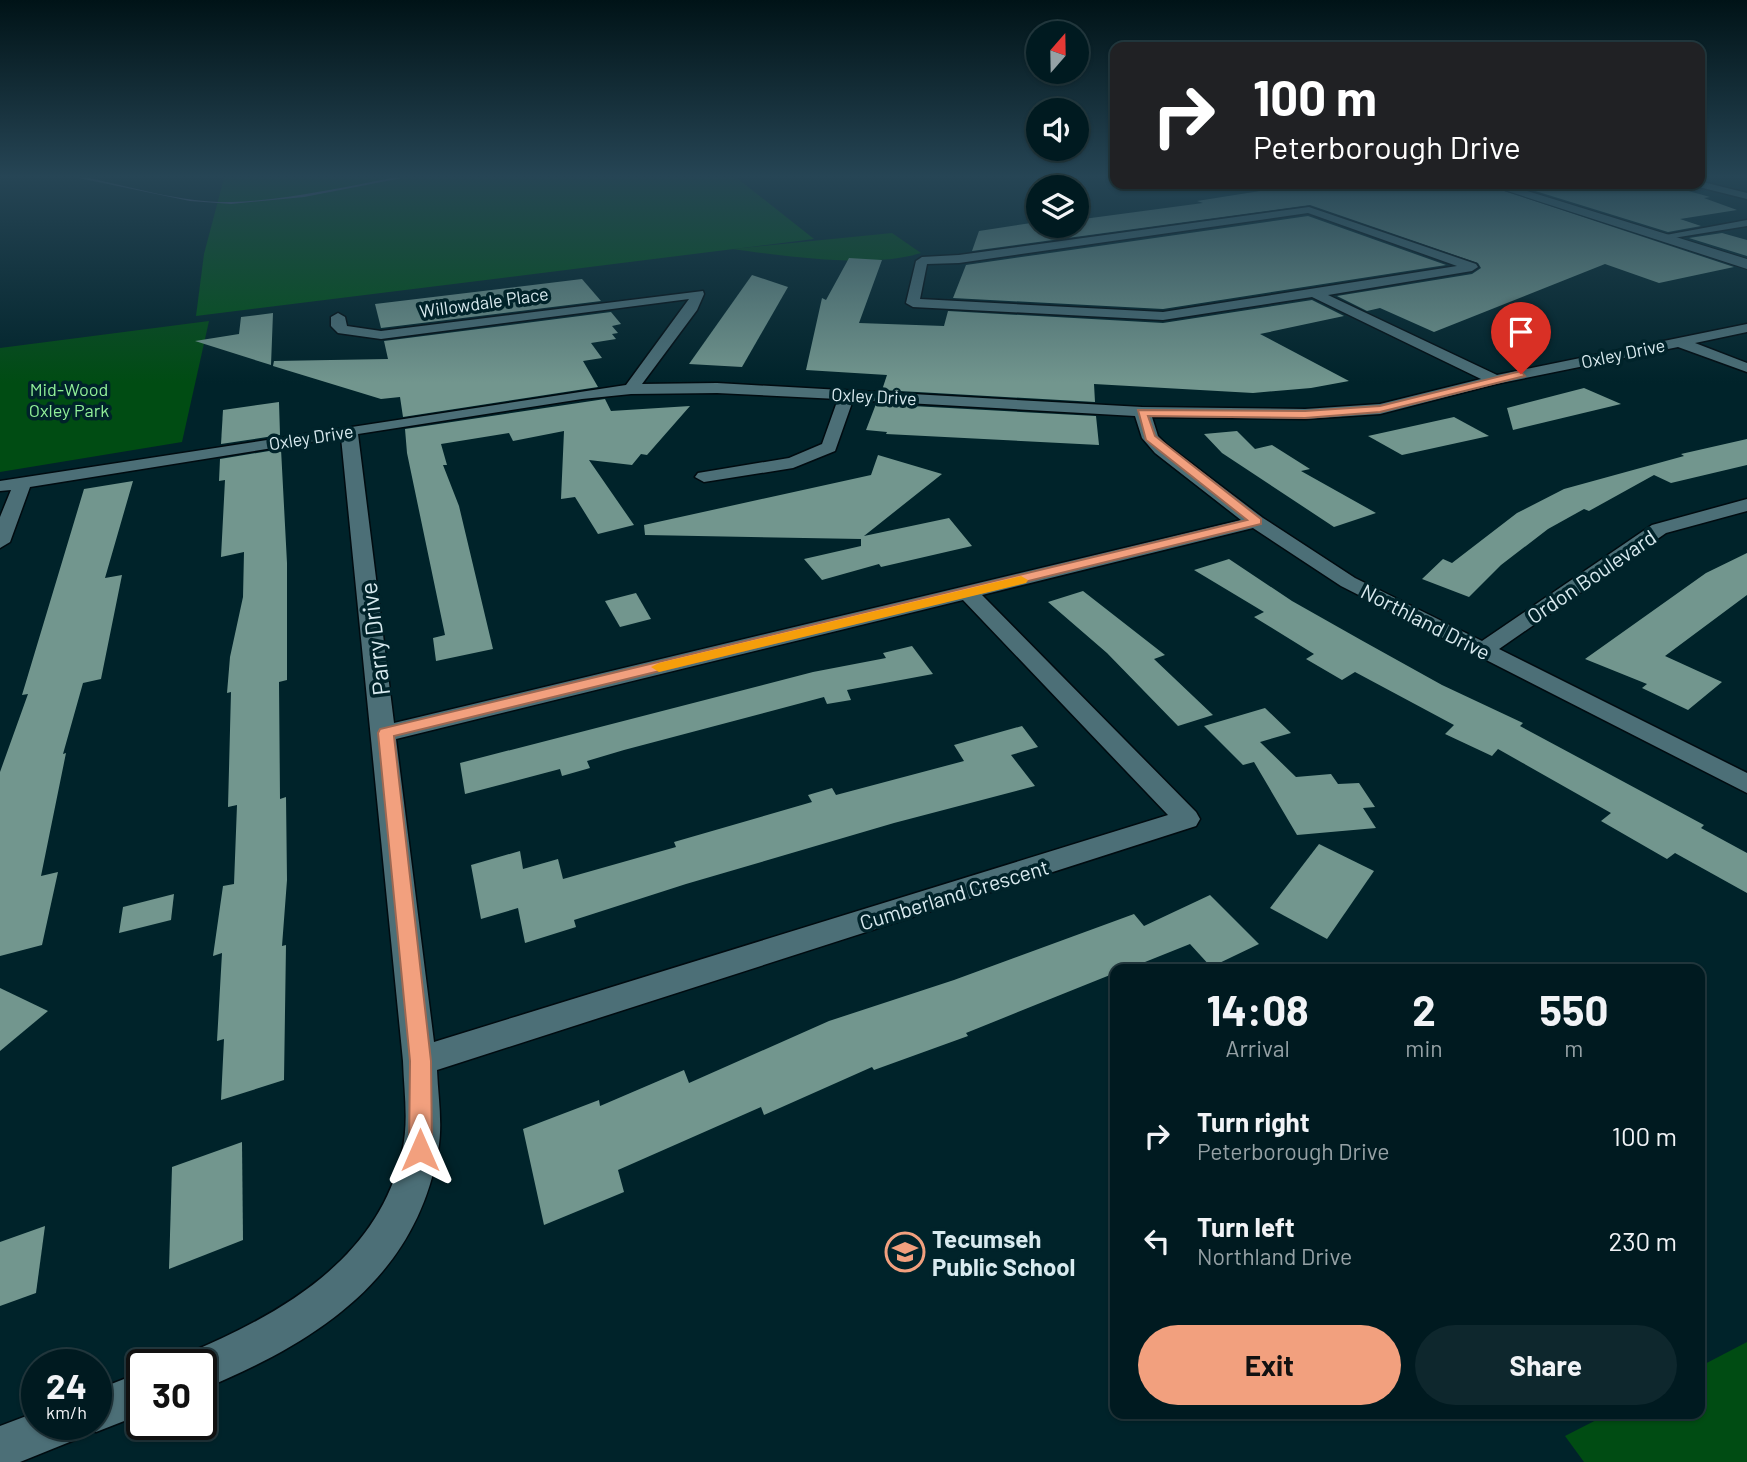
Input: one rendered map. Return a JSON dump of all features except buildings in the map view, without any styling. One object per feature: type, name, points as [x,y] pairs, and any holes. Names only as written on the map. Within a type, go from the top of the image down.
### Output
[{"type":"street","points":[[1050,246],[959,259],[922,261],[913,303],[1163,316],[1472,267],[1413,246]]},
{"type":"street","points":[[1690,246],[1747,264]]},
{"type":"street","points":[[1314,293],[1495,380]]},
{"type":"street","name":"Willowdale Place","points":[[338,317],[338,326],[343,330],[381,335],[698,294],[690,310],[631,389]]},
{"type":"street","name":"Oxley Drive","points":[[0,486],[631,389],[718,388],[1142,412],[1305,414],[1380,409],[1495,380],[1747,328]]},
{"type":"street","points":[[1678,342],[1747,368]]},
{"type":"street","points":[[704,477],[793,463],[829,447],[847,395]]},
{"type":"street","name":"Northland Drive","points":[[1142,412],[1150,438],[1256,522],[1348,582],[1747,783]]},
{"type":"street","name":"Parry Drive","points":[[217,1363],[251,1349],[300,1322],[345,1286],[378,1250],[404,1206],[420,1150],[420,1061],[386,733],[349,431]]},
{"type":"street","points":[[0,542],[23,482]]},
{"type":"street","name":"Ordon Boulevard","points":[[1483,650],[1659,529],[1747,505]]},
{"type":"street","points":[[386,733],[1256,522]]},
{"type":"street","name":"Cumberland Crescent","points":[[420,1061],[1187,819],[968,593]]},
{"type":"street","points":[[0,1448],[21,1440]]},
{"type":"green space","points":[[206,246],[756,246],[196,316]]},
{"type":"green space","points":[[760,246],[911,246],[921,253],[900,258],[853,261],[732,249]]},
{"type":"green space","name":"Mid-Wood Oxley Park","points":[[209,321],[182,442],[0,472],[0,348]]},
{"type":"green space","points":[[1747,1342],[1747,1462],[1584,1462],[1565,1436],[1598,1419],[1705,1419],[1705,1364]]},
{"type":"slow traffic","points":[[659,667],[1021,580]]},
{"type":"place","name":"Tecumseh Public School","points":[[905,1252]]},
{"type":"route","points":[[420,1150],[420,1061],[386,733],[1256,522],[1161,449],[1150,438],[1142,412],[1226,415],[1380,409],[1521,374]]}]
